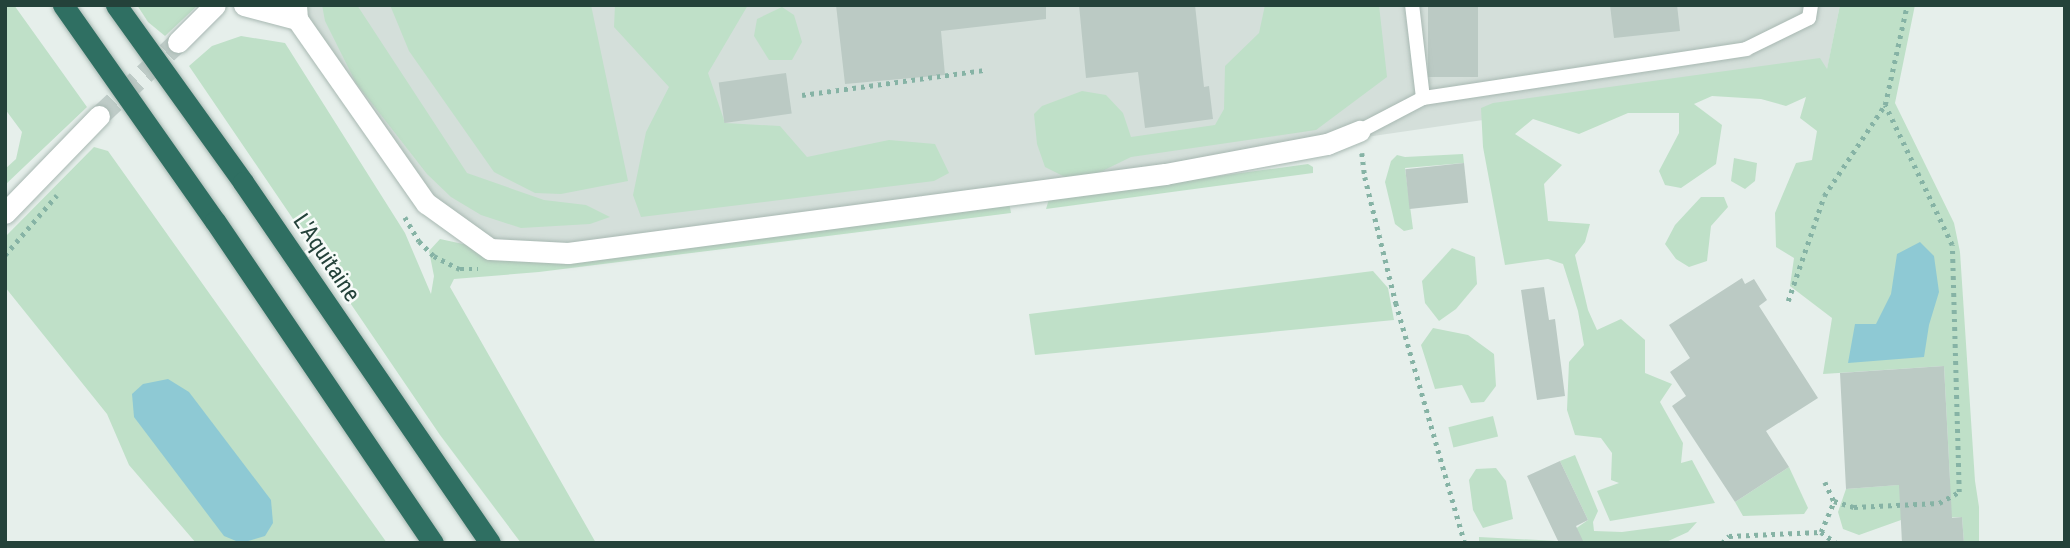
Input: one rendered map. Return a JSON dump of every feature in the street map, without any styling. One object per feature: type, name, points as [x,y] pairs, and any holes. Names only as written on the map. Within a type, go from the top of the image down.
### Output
[{"type":"highway","points":[[63,5],[215,221],[433,543]]},
{"type":"highway","name":"L'Aquitaine","points":[[116,5],[243,182],[489,543]]},
{"type":"street","points":[[178,42],[215,5]]},
{"type":"street","points":[[244,5],[297,12],[426,203],[490,249],[568,253],[1165,174],[1326,144],[1360,131]]},
{"type":"street","points":[[5,213],[99,116]]},
{"type":"lane","points":[[1412,5],[1423,98]]},
{"type":"lane","points":[[1360,131],[1423,98],[1746,49],[1809,18],[1811,5]]},
{"type":"path","points":[[1788,301],[1825,196],[1885,105],[1907,5]]},
{"type":"path","points":[[802,95],[985,70]]},
{"type":"path","points":[[1825,482],[1835,501],[1854,506],[1940,503],[1959,492],[1952,245],[1885,105]]},
{"type":"path","points":[[1360,131],[1365,177],[1396,303],[1465,543]]},
{"type":"path","points":[[400,209],[419,241],[434,256],[460,269],[488,269]]},
{"type":"path","points":[[1821,532],[1835,501]]},
{"type":"path","points":[[1723,543],[1729,536],[1821,532],[1836,543]]},
{"type":"shaded area","points":[[296,5],[1840,5],[1827,70],[568,253],[490,249],[426,203]]},
{"type":"green space","points":[[5,5],[14,5],[87,107],[5,185],[5,169],[16,159],[22,132],[5,109]]},
{"type":"green space","points":[[137,5],[198,5],[165,36],[148,22]]},
{"type":"green space","points":[[322,5],[357,5],[467,173],[544,200],[586,205],[610,217],[590,224],[521,228],[481,215],[451,197],[427,174],[356,83],[325,21]]},
{"type":"green space","points":[[390,5],[591,5],[628,181],[561,194],[535,193],[494,172],[409,51]]},
{"type":"green space","points":[[615,5],[748,5],[708,73],[725,123],[780,126],[807,157],[889,140],[935,144],[949,173],[934,181],[641,217],[633,195],[646,132],[669,87],[614,27]]},
{"type":"green space","points":[[1265,5],[1379,5],[1387,77],[1316,130],[1131,157],[1088,178],[1065,177],[1045,167],[1037,144],[1034,114],[1042,106],[1082,91],[1106,95],[1123,113],[1131,137],[1215,125],[1224,109],[1225,66],[1259,33]]},
{"type":"green space","points":[[1840,5],[1915,5],[1895,103],[1954,223],[1960,252],[1979,507],[1979,543],[1964,543],[1962,517],[1923,519],[1924,516],[1901,520],[1859,535],[1843,529],[1838,512],[1846,489],[1950,481],[1944,366],[1823,374],[1832,318],[1790,286],[1794,258],[1776,247],[1775,213],[1796,163],[1812,160],[1817,131],[1800,118],[1806,97],[1786,106],[1761,99],[1712,96],[1694,104],[1722,125],[1716,164],[1681,188],[1665,185],[1659,171],[1679,133],[1679,113],[1628,113],[1579,134],[1533,119],[1515,134],[1562,165],[1544,184],[1548,221],[1590,224],[1585,242],[1575,255],[1588,310],[1597,330],[1621,319],[1645,340],[1645,373],[1672,384],[1660,402],[1683,443],[1681,463],[1692,460],[1715,503],[1610,521],[1597,491],[1619,483],[1611,480],[1612,453],[1601,438],[1575,435],[1567,410],[1569,362],[1584,345],[1578,311],[1563,264],[1548,259],[1505,265],[1483,147],[1481,108],[1493,103],[1820,58],[1827,69]]},
{"type":"green space","points":[[782,7],[794,15],[802,42],[792,60],[769,60],[754,36],[757,19]]},
{"type":"green space","points":[[241,36],[285,43],[405,233],[431,294],[434,276],[429,251],[440,239],[513,255],[1009,201],[1011,213],[539,272],[454,279],[450,287],[596,543],[521,543],[440,435],[189,66],[212,46]]},
{"type":"green space","points":[[94,147],[108,151],[387,543],[196,543],[129,465],[107,414],[5,287],[5,237]]},
{"type":"green space","points":[[1463,154],[1464,163],[1405,168],[1413,229],[1404,231],[1395,224],[1385,182],[1391,161],[1397,155],[1405,157]]},
{"type":"green space","points":[[1734,158],[1757,163],[1755,181],[1745,189],[1731,181]]},
{"type":"green space","points":[[1308,164],[1313,167],[1313,173],[1046,209],[1049,199]]},
{"type":"green space","points":[[1701,197],[1724,197],[1728,207],[1711,226],[1707,261],[1689,267],[1676,259],[1665,244],[1675,225]]},
{"type":"green space","points":[[1452,248],[1475,257],[1477,284],[1456,309],[1439,321],[1425,303],[1422,281]]},
{"type":"green space","points":[[1373,271],[1388,288],[1394,320],[1035,355],[1029,314]]},
{"type":"green space","points":[[1433,328],[1468,335],[1494,354],[1496,386],[1484,402],[1471,403],[1462,385],[1435,389],[1421,345]]},
{"type":"green space","points":[[1493,416],[1498,436],[1453,448],[1448,427]]},
{"type":"green space","points":[[1575,455],[1598,511],[1593,522],[1594,531],[1622,532],[1697,522],[1688,532],[1664,543],[1479,543],[1479,537],[1558,541],[1588,520],[1560,461]]},
{"type":"green space","points":[[1789,467],[1808,508],[1804,514],[1743,516],[1735,502]]},
{"type":"green space","points":[[1496,468],[1506,481],[1513,519],[1483,528],[1473,510],[1469,480],[1476,469]]},
{"type":"water","points":[[1920,242],[1934,256],[1939,292],[1929,325],[1924,357],[1848,363],[1855,324],[1876,324],[1891,294],[1897,254]]},
{"type":"water","points":[[168,379],[189,392],[271,500],[273,523],[265,536],[241,543],[224,536],[134,417],[132,394],[143,384]]},
{"type":"building","points":[[836,5],[1046,5],[1046,19],[941,31],[945,75],[845,84]]},
{"type":"building","points":[[1079,5],[1195,5],[1204,87],[1209,86],[1213,119],[1145,128],[1138,72],[1086,78]]},
{"type":"building","points":[[1428,5],[1478,5],[1478,77],[1428,77]]},
{"type":"building","points":[[1610,5],[1677,5],[1680,31],[1614,38]]},
{"type":"building","points":[[786,73],[792,114],[724,123],[719,82]]},
{"type":"building","points":[[1464,163],[1468,203],[1410,209],[1405,169]]},
{"type":"building","points":[[1742,278],[1745,284],[1754,279],[1767,300],[1759,306],[1818,398],[1766,431],[1789,467],[1735,502],[1672,406],[1686,396],[1670,372],[1690,358],[1669,325]]},
{"type":"building","points":[[1544,287],[1549,320],[1555,319],[1565,396],[1537,400],[1521,290]]},
{"type":"building","points":[[1944,366],[1952,518],[1962,517],[1964,543],[1902,543],[1899,485],[1846,489],[1840,373]]},
{"type":"building","points":[[1560,461],[1588,520],[1576,526],[1584,543],[1559,543],[1527,476]]},
{"type":"tunnel","points":[[99,116],[178,42]]}]
